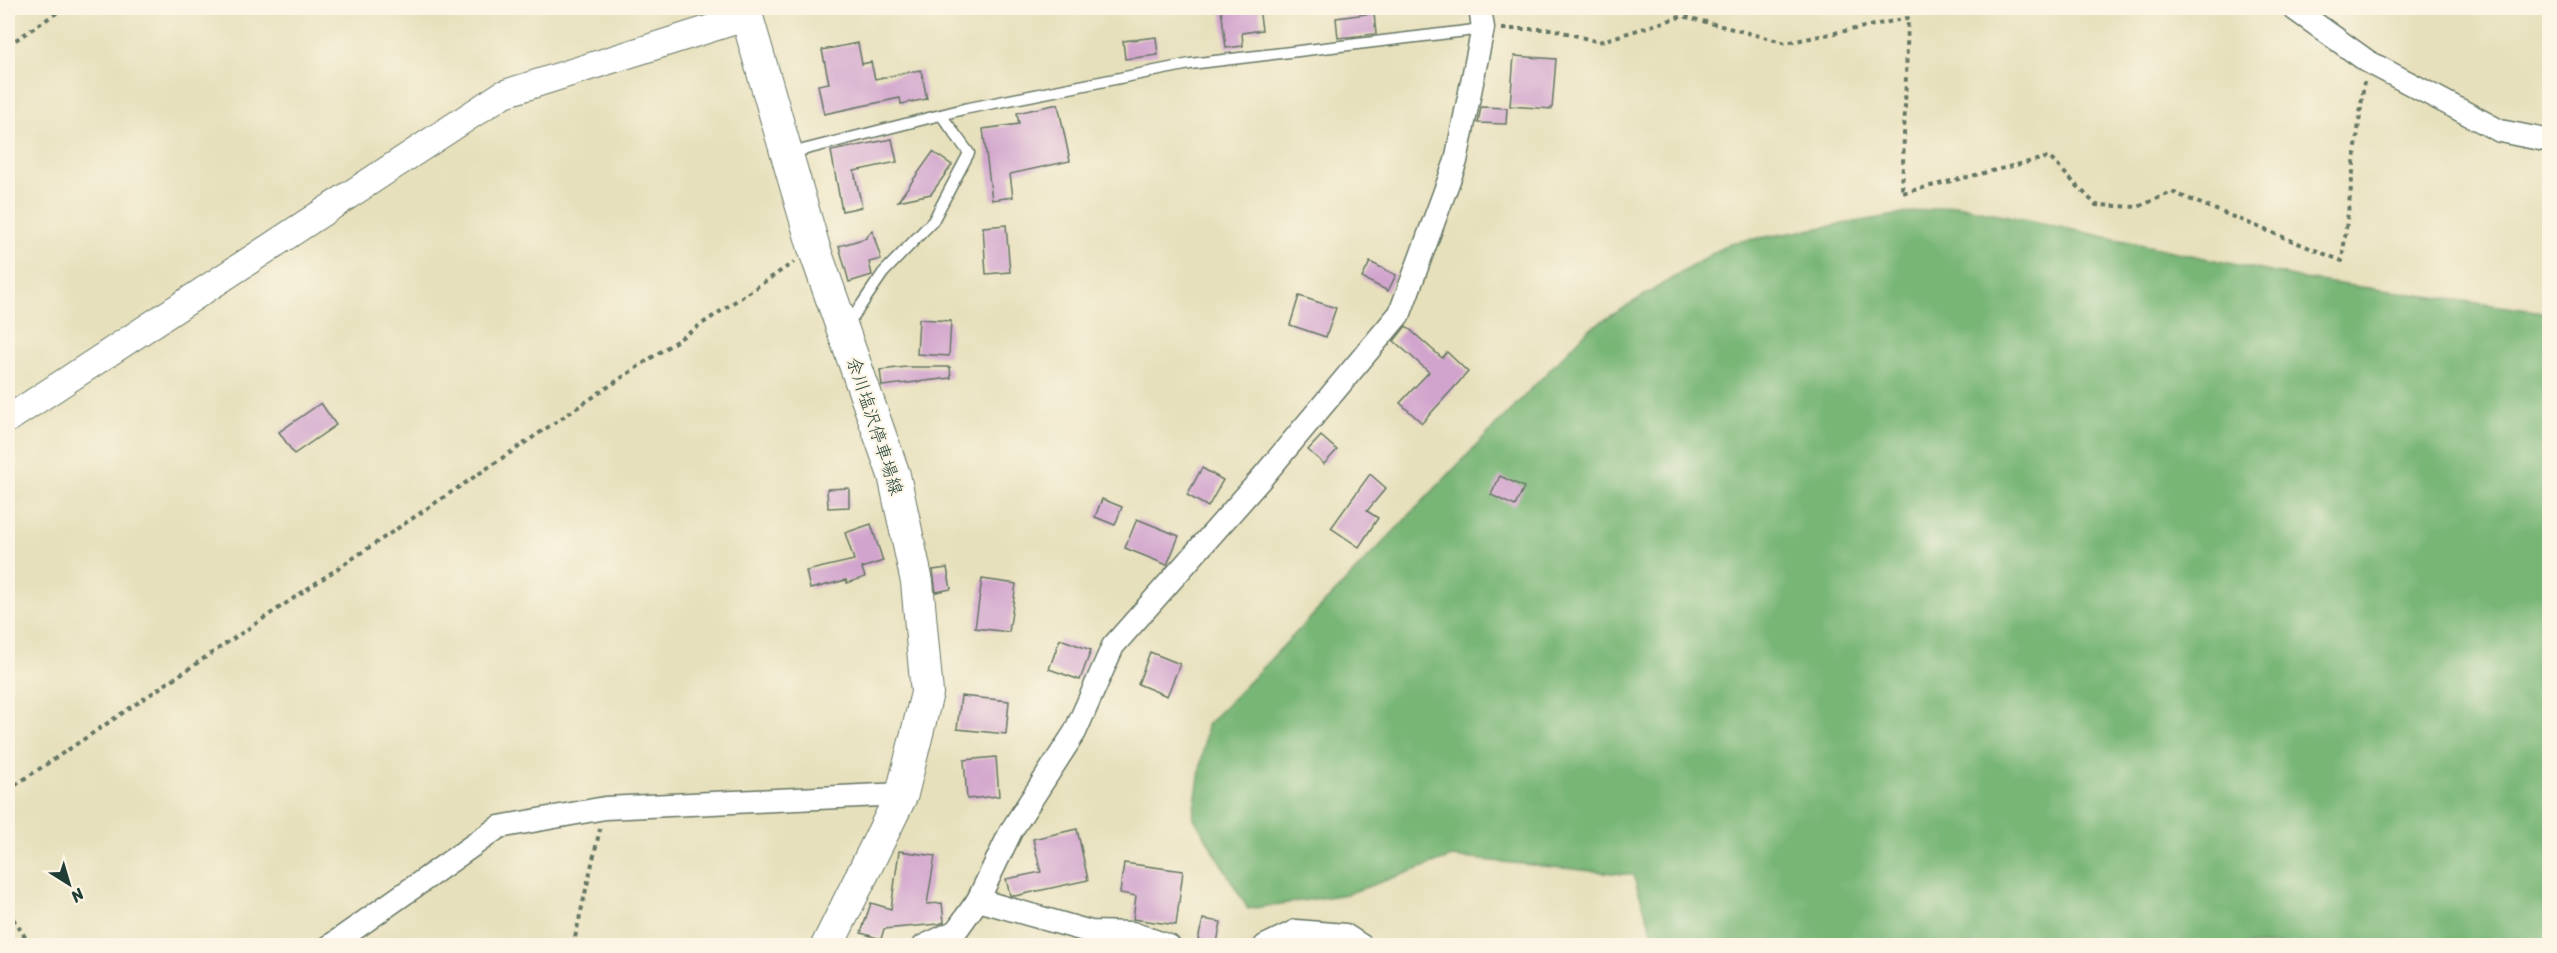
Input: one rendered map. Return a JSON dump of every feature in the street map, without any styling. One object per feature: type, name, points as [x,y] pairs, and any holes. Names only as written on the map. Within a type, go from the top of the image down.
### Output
[{"type":"main road","name":"余川塩沢停車場線","points":[[747,13],[814,248],[894,475],[917,582],[927,693],[902,794],[827,945]]},
{"type":"street","points":[[2293,8],[2367,61],[2500,131],[2550,141]]},
{"type":"street","points":[[8,420],[503,94],[747,13]]},
{"type":"street","points":[[924,945],[956,931],[978,900],[1011,831],[1075,732],[1113,646],[1260,480],[1400,313],[1456,161],[1482,18]]},
{"type":"street","points":[[330,945],[500,828],[605,808],[902,794]]},
{"type":"street","points":[[978,900],[1090,939],[1132,933],[1169,945]]},
{"type":"street","points":[[1265,945],[1296,931],[1345,935],[1362,945]]},
{"type":"lane","points":[[787,154],[941,115],[1190,64],[1482,18]]},
{"type":"lane","points":[[844,331],[883,273],[933,221],[969,153],[941,115]]},
{"type":"path","points":[[8,45],[64,8]]},
{"type":"path","points":[[1482,18],[1552,29],[1599,42],[1683,16],[1786,43],[1908,18],[1902,193],[2049,157],[2096,206],[2138,207],[2172,192],[2342,261],[2367,61]]},
{"type":"path","points":[[8,790],[814,248]]},
{"type":"path","points":[[573,945],[605,808]]},
{"type":"path","points":[[8,911],[31,945]]},
{"type":"green space","points":[[1956,205],[2303,279],[2549,313],[2549,945],[1657,945],[1633,875],[1452,857],[1347,894],[1248,909],[1193,816],[1207,725],[1589,329],[1730,243]]},
{"type":"building","points":[[1221,8],[1259,8],[1262,30],[1242,33],[1243,46],[1226,48]]},
{"type":"building","points":[[1374,13],[1376,34],[1338,38],[1336,18]]},
{"type":"building","points":[[1156,37],[1158,55],[1125,59],[1123,41]]},
{"type":"building","points":[[858,43],[862,64],[871,62],[875,79],[921,70],[927,99],[901,104],[900,98],[824,114],[818,85],[829,83],[822,50]]},
{"type":"building","points":[[1514,56],[1556,59],[1552,109],[1510,106]]},
{"type":"building","points":[[1058,104],[1070,161],[1010,174],[1013,197],[992,200],[983,129],[1019,124],[1017,113]]},
{"type":"building","points":[[1481,107],[1507,108],[1506,124],[1478,123]]},
{"type":"building","points":[[892,139],[897,162],[854,171],[862,207],[842,211],[831,151]]},
{"type":"building","points":[[933,152],[952,165],[931,194],[898,201]]},
{"type":"building","points":[[1006,225],[1010,272],[986,274],[983,227]]},
{"type":"building","points":[[872,230],[881,259],[869,262],[872,275],[849,282],[839,246],[866,238]]},
{"type":"building","points":[[1370,262],[1396,275],[1388,291],[1362,278]]},
{"type":"building","points":[[1299,296],[1336,308],[1326,337],[1290,325]]},
{"type":"building","points":[[919,319],[951,321],[949,356],[917,354]]},
{"type":"building","points":[[1406,326],[1442,358],[1447,352],[1468,372],[1422,423],[1400,403],[1429,372],[1394,341]]},
{"type":"building","points":[[907,367],[950,367],[951,378],[882,386],[880,370]]},
{"type":"building","points":[[321,403],[336,425],[294,454],[279,432]]},
{"type":"building","points":[[1321,436],[1337,450],[1324,464],[1308,450]]},
{"type":"building","points":[[1202,468],[1223,480],[1208,507],[1187,495]]},
{"type":"building","points":[[1370,474],[1386,488],[1367,511],[1378,518],[1359,547],[1331,528]]},
{"type":"building","points":[[1500,476],[1524,487],[1515,506],[1491,495]]},
{"type":"building","points":[[849,488],[849,507],[828,508],[827,489]]},
{"type":"building","points":[[1102,499],[1122,507],[1115,525],[1095,517]]},
{"type":"building","points":[[1137,519],[1179,536],[1167,565],[1125,548]]},
{"type":"building","points":[[871,524],[883,561],[862,568],[865,577],[847,583],[846,580],[810,589],[806,571],[854,560],[845,533]]},
{"type":"building","points":[[947,568],[951,589],[936,592],[933,570]]},
{"type":"building","points":[[982,579],[1016,584],[1009,632],[975,628]]},
{"type":"building","points":[[1060,639],[1091,650],[1080,680],[1049,669]]},
{"type":"building","points":[[1150,652],[1180,664],[1167,696],[1138,684]]},
{"type":"building","points":[[961,696],[1009,701],[1006,734],[957,729]]},
{"type":"building","points":[[996,757],[999,796],[967,799],[964,760]]},
{"type":"building","points":[[1077,829],[1088,880],[1015,896],[1010,895],[1006,879],[1041,872],[1033,839]]},
{"type":"building","points":[[899,851],[935,856],[927,904],[942,903],[944,922],[884,929],[881,939],[861,933],[871,903],[891,909]]},
{"type":"building","points":[[1124,863],[1183,871],[1176,925],[1133,919],[1136,896],[1120,893]]},
{"type":"building","points":[[1203,919],[1221,922],[1217,943],[1198,940]]}]
